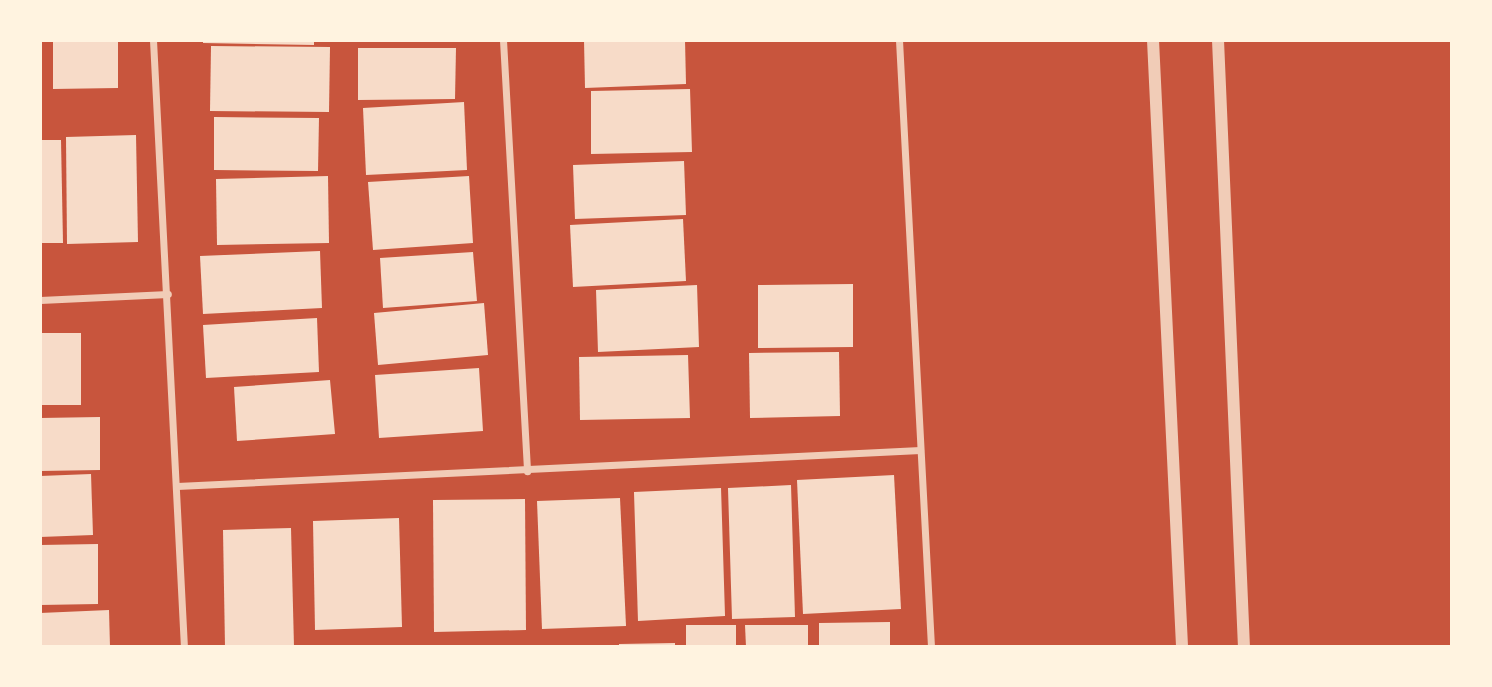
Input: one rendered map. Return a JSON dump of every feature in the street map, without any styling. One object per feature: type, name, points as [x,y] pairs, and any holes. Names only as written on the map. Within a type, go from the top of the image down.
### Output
[{"type":"street","points":[[153,40],[184,647]]},
{"type":"street","points":[[503,40],[527,471]]},
{"type":"street","points":[[899,40],[930,647]]},
{"type":"street","points":[[1153,40],[1182,647]]},
{"type":"street","points":[[1218,40],[1244,647]]},
{"type":"street","points":[[40,300],[168,295]]},
{"type":"street","points":[[177,486],[920,450]]},
{"type":"building","points":[[53,40],[118,40],[118,88],[53,89]]},
{"type":"building","points":[[203,40],[314,40],[314,45],[203,43]]},
{"type":"building","points":[[584,40],[685,40],[686,84],[585,88]]},
{"type":"building","points":[[211,46],[330,47],[329,112],[210,111]]},
{"type":"building","points":[[358,48],[456,48],[455,99],[358,100]]},
{"type":"building","points":[[690,89],[692,152],[591,154],[591,91]]},
{"type":"building","points":[[464,102],[467,170],[366,175],[363,108]]},
{"type":"building","points":[[214,117],[319,118],[318,171],[214,170]]},
{"type":"building","points":[[136,135],[138,242],[67,244],[66,137]]},
{"type":"building","points":[[40,140],[61,140],[63,243],[40,243]]},
{"type":"building","points":[[684,161],[686,215],[575,219],[573,165]]},
{"type":"building","points":[[328,176],[329,243],[217,245],[216,179]]},
{"type":"building","points":[[469,176],[473,243],[373,250],[368,182]]},
{"type":"building","points":[[683,219],[686,281],[573,287],[570,225]]},
{"type":"building","points":[[320,251],[322,308],[203,314],[200,256]]},
{"type":"building","points":[[473,252],[477,301],[383,308],[380,258]]},
{"type":"building","points":[[853,284],[853,347],[758,348],[758,285]]},
{"type":"building","points":[[697,285],[699,347],[598,352],[596,290]]},
{"type":"building","points":[[484,303],[488,355],[378,365],[374,313]]},
{"type":"building","points":[[317,318],[319,372],[206,378],[203,325]]},
{"type":"building","points":[[40,333],[81,333],[81,405],[40,405]]},
{"type":"building","points":[[839,352],[840,416],[750,418],[749,353]]},
{"type":"building","points":[[688,355],[690,418],[580,420],[579,357]]},
{"type":"building","points":[[479,368],[483,431],[379,438],[375,375]]},
{"type":"building","points":[[330,380],[335,434],[237,441],[234,387]]},
{"type":"building","points":[[100,417],[100,470],[40,471],[40,418]]},
{"type":"building","points":[[91,474],[93,535],[40,537],[40,476]]},
{"type":"building","points":[[894,475],[901,609],[803,614],[797,480]]},
{"type":"building","points":[[791,485],[795,617],[732,619],[728,488]]},
{"type":"building","points":[[721,488],[725,616],[638,621],[634,492]]},
{"type":"building","points":[[620,498],[626,626],[542,629],[537,501]]},
{"type":"building","points":[[525,499],[526,630],[434,632],[433,500]]},
{"type":"building","points":[[399,518],[402,627],[315,630],[313,521]]},
{"type":"building","points":[[291,528],[294,647],[225,647],[223,530]]},
{"type":"building","points":[[98,544],[98,604],[40,605],[40,545]]},
{"type":"building","points":[[109,610],[110,647],[40,647],[40,613]]},
{"type":"building","points":[[890,622],[890,647],[819,647],[819,623]]},
{"type":"building","points":[[686,625],[736,625],[736,647],[686,647]]},
{"type":"building","points":[[745,625],[808,625],[808,647],[746,647]]},
{"type":"building","points":[[675,643],[675,647],[619,647],[619,644]]}]
